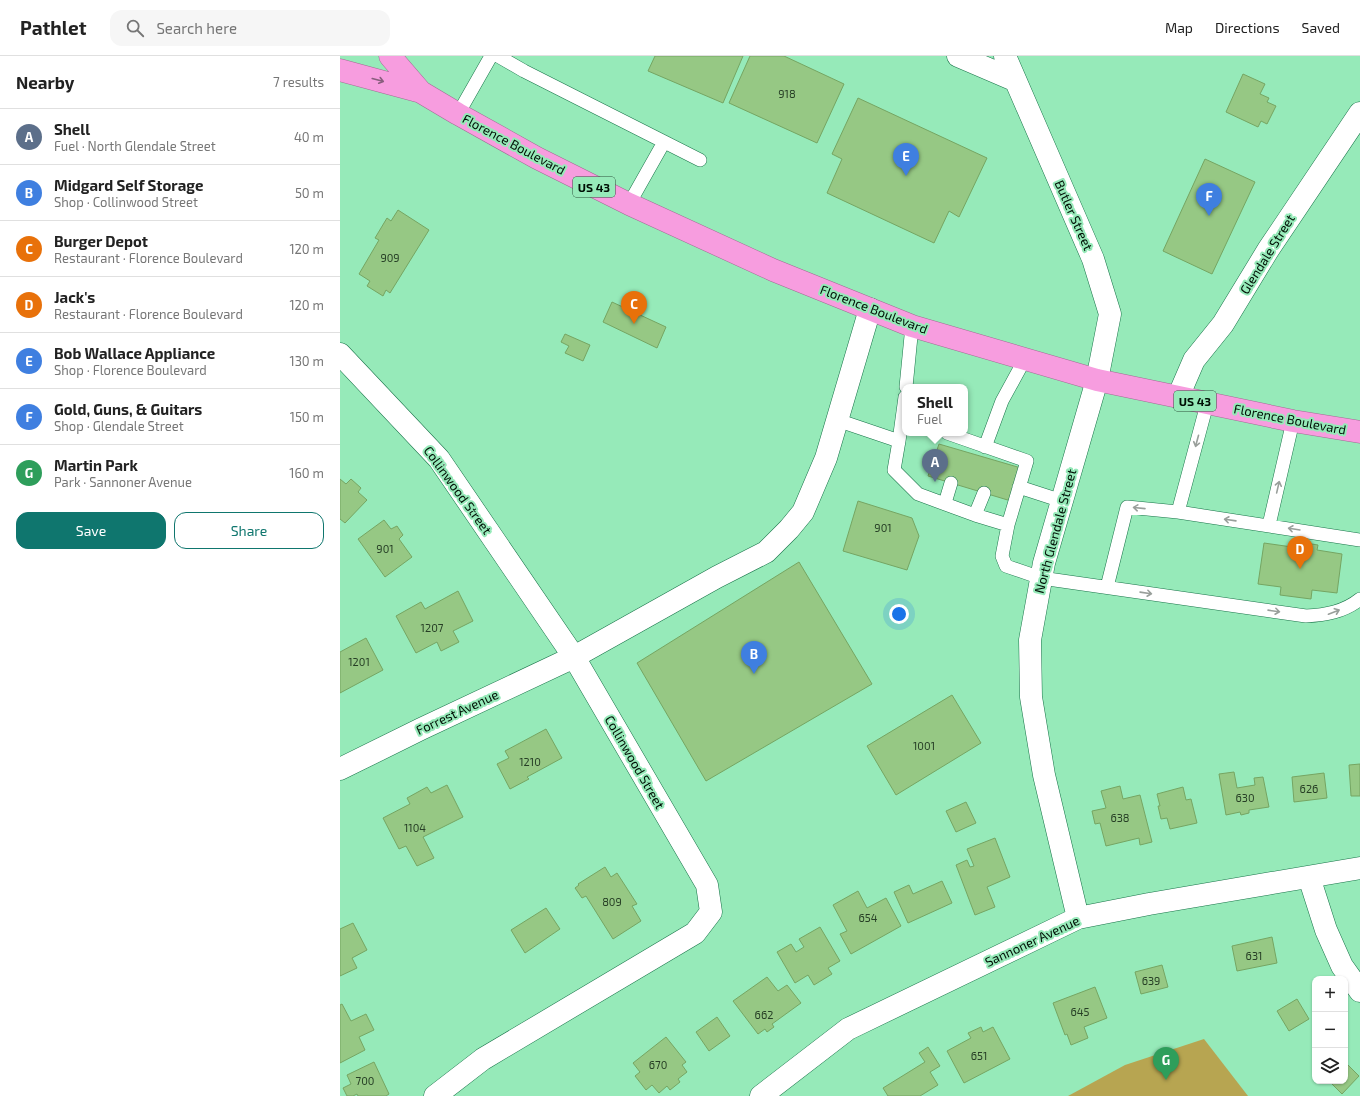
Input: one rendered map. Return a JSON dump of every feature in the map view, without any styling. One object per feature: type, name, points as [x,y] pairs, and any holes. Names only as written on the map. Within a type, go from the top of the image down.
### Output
[{"type":"highway","name":"Florence Boulevard","points":[[390,56],[421,92]]},
{"type":"highway","name":"Florence Boulevard","points":[[340,70],[421,92],[537,158],[629,204],[773,270],[912,326],[1097,380],[1293,422],[1360,432]]},
{"type":"street","points":[[958,56],[1014,80]]},
{"type":"street","name":"Butler Street","points":[[1005,56],[1014,80],[1094,259],[1110,314],[1097,380]]},
{"type":"street","name":"Glendale Street","points":[[1178,397],[1194,360],[1223,324],[1268,250],[1360,113]]},
{"type":"street","name":"Forrest Avenue","points":[[340,769],[574,657],[717,577],[766,552],[789,529],[803,512],[826,458],[870,309]]},
{"type":"street","name":"Collinwood Street","points":[[340,354],[439,459],[574,657],[707,885],[712,912],[695,933],[483,1059],[434,1096]]},
{"type":"street","name":"North Glendale Street","points":[[1078,918],[1044,775],[1031,697],[1030,640],[1044,564],[1097,380]]},
{"type":"street","name":"Sannoner Avenue","points":[[761,1096],[848,1029],[1078,918],[1149,904],[1360,868]]},
{"type":"street","points":[[1309,877],[1326,930],[1342,966],[1360,991]]},
{"type":"lane","points":[[458,114],[491,56]]},
{"type":"lane","points":[[498,56],[524,71],[700,160]]},
{"type":"lane","points":[[629,204],[664,142]]},
{"type":"lane","points":[[906,384],[912,326]]},
{"type":"lane","points":[[985,447],[1002,401],[1025,359]]},
{"type":"lane","points":[[1178,512],[1207,404]]},
{"type":"lane","points":[[838,420],[899,441]]},
{"type":"lane","points":[[1269,525],[1293,422]]},
{"type":"lane","points":[[902,426],[894,470],[918,494],[1008,525]]},
{"type":"lane","points":[[951,436],[963,445],[985,447],[996,456],[1027,462],[1008,525],[1002,556],[1006,566],[1041,578],[1306,616],[1327,615],[1354,604],[1360,599]]},
{"type":"lane","points":[[945,504],[951,483]]},
{"type":"lane","points":[[1019,488],[1062,501]]},
{"type":"lane","points":[[976,515],[984,493]]},
{"type":"lane","points":[[1107,587],[1127,507],[1178,512],[1360,540]]},
{"type":"shaded area","points":[[1204,1039],[1248,1096],[1068,1096],[1125,1065]]},
{"type":"building","points":[[655,56],[743,56],[723,103],[648,71]]},
{"type":"building","points":[[750,56],[784,56],[844,84],[817,143],[729,103]]},
{"type":"building","points":[[1243,74],[1265,84],[1260,94],[1269,98],[1267,102],[1276,106],[1267,124],[1261,121],[1258,127],[1226,112]]},
{"type":"building","points":[[858,98],[987,158],[959,217],[949,211],[934,243],[827,193],[842,159],[832,154]]},
{"type":"building","points":[[1205,159],[1255,182],[1212,274],[1163,251]]},
{"type":"building","points":[[398,210],[429,230],[390,293],[386,290],[383,296],[367,286],[370,281],[359,274],[379,240],[375,238],[387,218],[391,221]]},
{"type":"building","points":[[612,302],[666,327],[657,348],[603,322]]},
{"type":"building","points":[[565,334],[590,345],[583,361],[565,353],[569,346],[561,342]]},
{"type":"building","points":[[939,444],[1021,468],[1011,501],[928,476]]},
{"type":"building","points":[[340,479],[346,484],[351,479],[361,488],[358,492],[367,500],[345,523],[340,519]]},
{"type":"building","points":[[858,501],[912,518],[919,536],[907,570],[843,551]]},
{"type":"building","points":[[384,520],[391,529],[397,526],[403,535],[399,539],[412,557],[385,577],[358,539]]},
{"type":"building","points":[[1293,541],[1318,545],[1317,550],[1342,554],[1337,593],[1312,590],[1311,599],[1280,595],[1281,587],[1258,584],[1264,543],[1292,547]]},
{"type":"building","points":[[799,562],[872,684],[706,781],[637,663]]},
{"type":"building","points":[[458,591],[473,621],[453,631],[459,642],[441,651],[437,642],[416,653],[396,616],[421,602],[425,609]]},
{"type":"building","points":[[366,638],[383,670],[340,693],[340,652]]},
{"type":"building","points":[[952,695],[981,743],[896,795],[867,746]]},
{"type":"building","points":[[546,729],[562,758],[527,777],[529,779],[510,789],[497,764],[509,758],[505,751]]},
{"type":"building","points":[[1360,764],[1360,796],[1351,796],[1349,765]]},
{"type":"building","points":[[1234,772],[1237,788],[1255,785],[1254,778],[1263,777],[1269,807],[1249,810],[1249,813],[1241,815],[1240,812],[1226,815],[1219,774]]},
{"type":"building","points":[[1324,773],[1327,798],[1294,802],[1292,777]]},
{"type":"building","points":[[447,785],[463,817],[423,837],[434,858],[417,866],[406,846],[399,849],[383,818],[410,804],[407,798],[427,787],[431,793]]},
{"type":"building","points":[[1120,786],[1123,799],[1140,795],[1152,842],[1140,845],[1139,838],[1106,846],[1100,823],[1095,824],[1092,811],[1106,808],[1101,791]]},
{"type":"building","points":[[1183,787],[1186,800],[1191,799],[1197,823],[1170,829],[1167,818],[1161,819],[1157,794]]},
{"type":"building","points":[[966,802],[976,823],[956,832],[946,811]]},
{"type":"building","points":[[995,838],[1010,877],[987,887],[995,907],[975,915],[956,865],[967,860],[970,867],[974,866],[967,849]]},
{"type":"building","points":[[605,867],[611,877],[617,873],[637,904],[632,906],[641,921],[613,939],[586,896],[582,898],[575,888],[579,885],[578,884]]},
{"type":"building","points":[[942,881],[952,903],[908,923],[894,892],[909,885],[913,894]]},
{"type":"building","points":[[858,891],[867,908],[886,898],[901,926],[851,954],[840,934],[847,931],[833,905]]},
{"type":"building","points":[[546,908],[560,929],[525,953],[511,930]]},
{"type":"building","points":[[353,923],[367,950],[352,958],[357,968],[340,976],[340,929]]},
{"type":"building","points":[[820,927],[840,961],[828,968],[832,974],[814,985],[808,975],[795,983],[777,952],[791,944],[796,952],[804,947],[799,939]]},
{"type":"building","points":[[1272,937],[1277,963],[1237,971],[1232,946]]},
{"type":"building","points":[[1162,965],[1168,987],[1141,994],[1135,972]]},
{"type":"building","points":[[767,977],[778,991],[787,985],[801,1003],[772,1024],[774,1027],[767,1032],[765,1029],[758,1034],[733,1001]]},
{"type":"building","points":[[1095,987],[1107,1018],[1084,1027],[1088,1038],[1071,1045],[1067,1034],[1065,1035],[1053,1003]]},
{"type":"building","points":[[1297,999],[1309,1019],[1289,1031],[1277,1011]]},
{"type":"building","points":[[342,1004],[351,1021],[366,1014],[374,1030],[359,1037],[365,1050],[340,1063],[340,1005]]},
{"type":"building","points":[[717,1017],[730,1036],[709,1051],[696,1032]]},
{"type":"building","points":[[981,1027],[983,1032],[993,1027],[1010,1059],[964,1083],[947,1051],[971,1038],[968,1033]]},
{"type":"building","points":[[666,1037],[686,1062],[682,1065],[687,1072],[678,1079],[680,1082],[670,1090],[667,1086],[659,1093],[652,1085],[646,1090],[635,1076],[640,1072],[633,1063]]},
{"type":"building","points":[[928,1047],[940,1066],[930,1072],[938,1085],[920,1096],[888,1096],[883,1088],[925,1062],[919,1053]]},
{"type":"building","points":[[374,1062],[389,1094],[386,1096],[358,1096],[357,1094],[347,1096],[343,1088],[351,1084],[347,1075]]},
{"type":"building","points":[[1348,1065],[1359,1076],[1342,1094],[1332,1084],[1348,1084]]},
{"type":"place","name":"Bob Wallace Appliance","points":[[906,176]]},
{"type":"place","name":"Gold, Guns, & Guitars","points":[[1209,216]]},
{"type":"place","name":"Burger Depot","points":[[634,324]]},
{"type":"place","name":"Shell","points":[[935,482]]},
{"type":"place","name":"Jack's","points":[[1300,569]]},
{"type":"place","name":"Midgard Self Storage","points":[[754,674]]},
{"type":"place","name":"Martin Park","points":[[1166,1080]]}]
